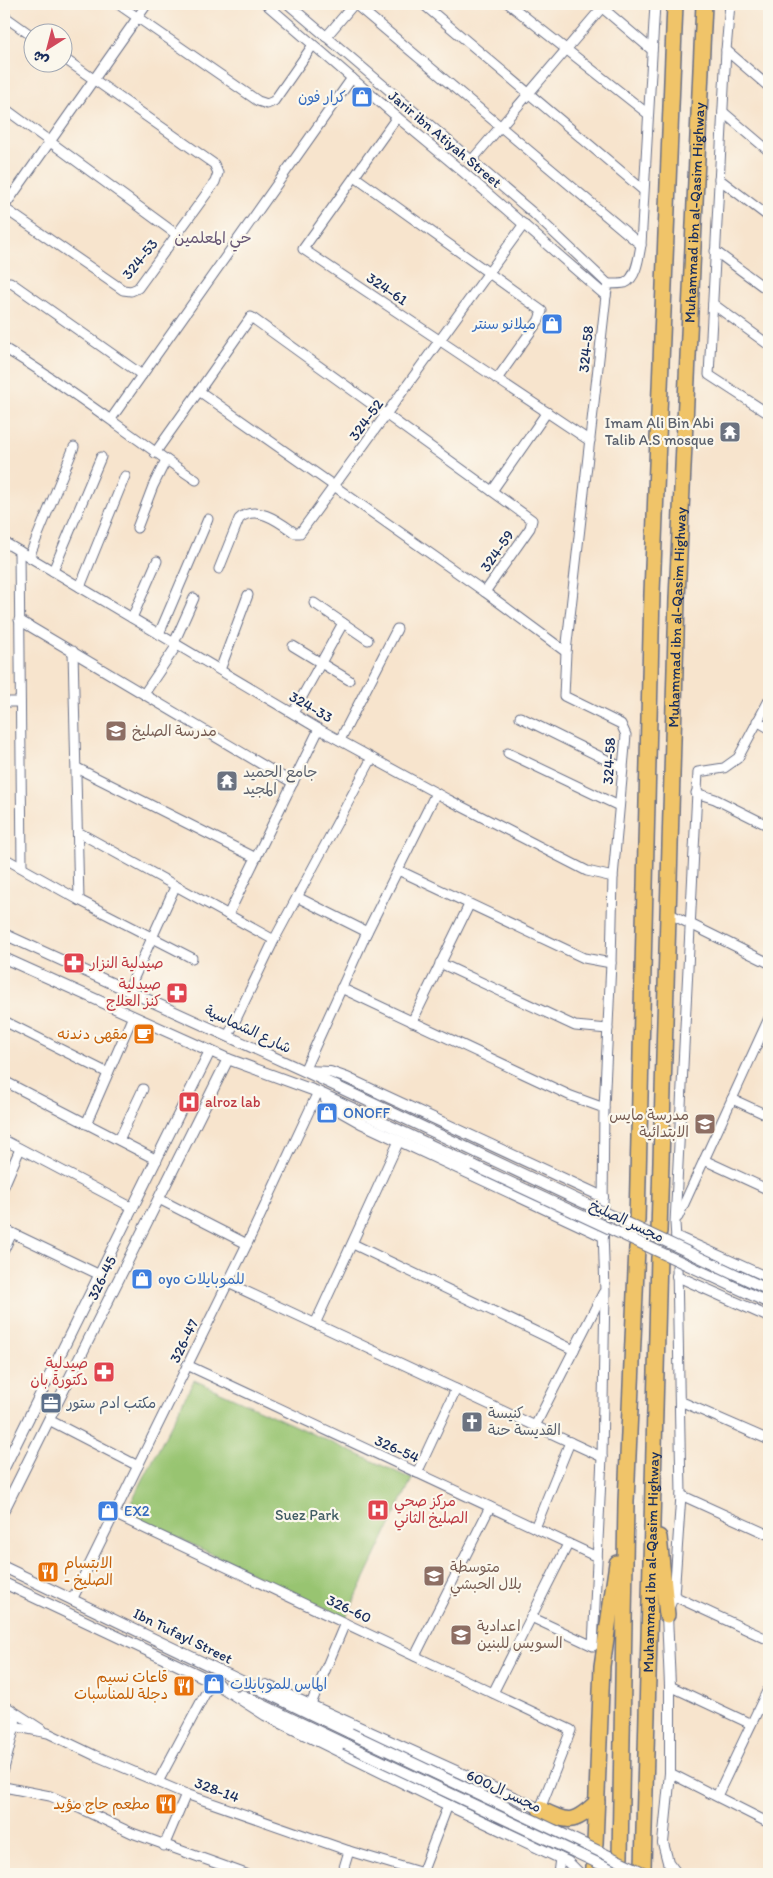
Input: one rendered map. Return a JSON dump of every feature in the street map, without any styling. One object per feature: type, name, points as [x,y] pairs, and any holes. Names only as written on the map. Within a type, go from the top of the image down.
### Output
[{"type":"highway","name":"Muhammad ibn al-Qasim Highway","points":[[637,1221],[652,593],[675,4]]},
{"type":"highway","name":"Muhammad ibn al-Qasim Highway","points":[[659,1232],[677,599],[704,4]]},
{"type":"highway","name":"Muhammad ibn al-Qasim Highway","points":[[620,1857],[626,1502],[637,1247]]},
{"type":"highway","name":"Muhammad ibn al-Qasim Highway","points":[[645,1871],[652,1472],[659,1257]]},
{"type":"highway","points":[[652,1472],[667,1615]]},
{"type":"highway","points":[[595,1844],[602,1666],[626,1502]]},
{"type":"highway","points":[[540,1809],[561,1819],[568,1820],[583,1816],[597,1802]]},
{"type":"street","points":[[118,4],[258,101],[267,104],[274,101],[313,46]]},
{"type":"street","points":[[4,208],[147,4]]},
{"type":"street","name":"Jarir ibn Atiyah Street","points":[[288,4],[533,213],[608,284]]},
{"type":"street","points":[[326,37],[354,4],[641,245]]},
{"type":"street","points":[[423,4],[643,190]]},
{"type":"street","points":[[509,4],[648,114]]},
{"type":"street","points":[[608,284],[626,283],[631,278],[636,270],[641,245],[655,4]]},
{"type":"street","points":[[730,4],[709,374],[769,414]]},
{"type":"street","name":"Jarir ibn Atiyah Street","points":[[268,5],[313,46],[440,152],[606,296]]},
{"type":"street","points":[[472,160],[529,94],[601,5],[652,50]]},
{"type":"street","points":[[4,16],[22,29]]},
{"type":"street","points":[[726,50],[769,87]]},
{"type":"street","points":[[72,64],[94,80]]},
{"type":"street","points":[[111,419],[352,78]]},
{"type":"street","name":"324-53","points":[[4,208],[123,290],[131,291],[138,288],[215,182],[218,173],[214,164],[94,80]]},
{"type":"street","points":[[4,108],[176,234]]},
{"type":"street","points":[[723,112],[769,151]]},
{"type":"street","name":"324-61","points":[[397,117],[303,249],[590,441]]},
{"type":"street","points":[[440,152],[447,140]]},
{"type":"street","points":[[355,177],[542,311],[539,320],[497,379]]},
{"type":"street","points":[[719,179],[769,217]]},
{"type":"street","name":"324-52","points":[[219,569],[239,519],[244,515],[269,516],[295,533],[300,533],[524,224]]},
{"type":"street","points":[[716,251],[769,291]]},
{"type":"street","points":[[10,282],[142,375]]},
{"type":"street","name":"324-58","points":[[603,1201],[604,1108],[613,877],[626,735],[621,724],[564,696],[566,652],[608,284]]},
{"type":"street","points":[[713,304],[769,345]]},
{"type":"street","name":"324-59","points":[[251,317],[532,520],[530,528],[485,592],[199,391],[251,317]]},
{"type":"street","points":[[4,348],[45,372],[155,453],[196,480]]},
{"type":"street","points":[[155,453],[199,391]]},
{"type":"street","points":[[492,491],[547,412]]},
{"type":"street","points":[[29,557],[74,447]]},
{"type":"street","points":[[53,571],[101,457]]},
{"type":"street","points":[[137,528],[153,486],[166,460]]},
{"type":"street","points":[[80,587],[125,476]]},
{"type":"street","points":[[159,634],[208,519]]},
{"type":"street","name":"324-33","points":[[4,542],[319,729],[436,793],[587,871],[613,877]]},
{"type":"street","points":[[19,551],[22,867]]},
{"type":"street","points":[[132,618],[157,561]]},
{"type":"street","points":[[485,592],[566,652]]},
{"type":"street","points":[[220,670],[248,595]]},
{"type":"street","points":[[144,694],[176,644],[194,598]]},
{"type":"street","points":[[314,603],[368,640]]},
{"type":"street","points":[[19,620],[293,783]]},
{"type":"street","points":[[293,713],[343,623]]},
{"type":"street","points":[[340,740],[397,629]]},
{"type":"street","points":[[293,646],[350,680]]},
{"type":"street","points":[[73,652],[79,900]]},
{"type":"street","points":[[769,700],[738,758],[724,768],[698,772],[675,1223],[676,1238],[769,1278]]},
{"type":"street","points":[[4,702],[20,702]]},
{"type":"street","points":[[520,718],[623,768]]},
{"type":"street","points":[[758,721],[769,728]]},
{"type":"street","points":[[228,915],[319,729]]},
{"type":"street","points":[[508,753],[619,806]]},
{"type":"street","points":[[228,1036],[274,940],[372,758]]},
{"type":"street","points":[[77,768],[256,858]]},
{"type":"street","points":[[436,793],[367,932],[304,1071],[322,1071],[347,1078],[603,1201]]},
{"type":"street","points":[[696,793],[715,799],[769,826]]},
{"type":"street","points":[[78,832],[274,940]]},
{"type":"street","points":[[4,858],[79,900],[192,958]]},
{"type":"street","points":[[398,870],[584,958],[611,964]]},
{"type":"street","points":[[128,991],[175,887]]},
{"type":"street","points":[[297,897],[367,932]]},
{"type":"street","points":[[412,1022],[469,905]]},
{"type":"street","points":[[668,913],[769,963]]},
{"type":"street","name":"شارع الشماسية","points":[[4,934],[478,1153]]},
{"type":"street","name":"شارع الشماسية","points":[[4,958],[210,1052],[318,1092],[473,1165]]},
{"type":"street","points":[[440,963],[575,1026],[608,1030]]},
{"type":"street","points":[[341,988],[570,1096],[604,1108]]},
{"type":"street","points":[[86,1124],[133,1016]]},
{"type":"street","points":[[675,1223],[732,1099],[766,1034],[769,1018]]},
{"type":"street","points":[[4,1021],[108,1073]]},
{"type":"street","name":"326-45","points":[[4,1468],[210,1052]]},
{"type":"street","name":"326-45","points":[[4,1510],[228,1059]]},
{"type":"street","points":[[4,1081],[157,1160]]},
{"type":"street","points":[[119,1140],[143,1089]]},
{"type":"street","points":[[318,1092],[349,1117],[603,1233],[605,1291],[602,1457],[594,1646],[531,1617]]},
{"type":"street","name":"326-47","points":[[72,1600],[247,1244],[318,1092]]},
{"type":"street","points":[[732,1099],[769,1116]]},
{"type":"street","points":[[4,1140],[133,1208]]},
{"type":"street","points":[[315,1324],[399,1141]]},
{"type":"street","points":[[4,1186],[20,1149]]},
{"type":"street","name":"مجسر الصليخ","points":[[478,1153],[769,1290]]},
{"type":"street","points":[[704,1160],[769,1190]]},
{"type":"street","name":"مجسر الصليخ","points":[[473,1165],[769,1303]]},
{"type":"street","points":[[159,1199],[247,1244]]},
{"type":"street","points":[[4,1250],[8,1231],[100,1275]]},
{"type":"street","points":[[353,1244],[574,1350]]},
{"type":"street","points":[[677,1874],[668,1862],[663,1843],[670,1773],[670,1686],[667,1615],[674,1596],[681,1495],[677,1271],[769,1317]]},
{"type":"street","points":[[228,1283],[602,1457]]},
{"type":"street","points":[[535,1426],[605,1291]]},
{"type":"street","name":"326-54","points":[[187,1365],[597,1557]]},
{"type":"street","points":[[418,1473],[456,1389]]},
{"type":"street","points":[[680,1401],[769,1440]]},
{"type":"street","points":[[48,1420],[138,1466]]},
{"type":"street","points":[[535,1528],[570,1442]]},
{"type":"street","points":[[681,1495],[769,1535]]},
{"type":"street","points":[[415,1656],[490,1507]]},
{"type":"street","name":"326-60","points":[[114,1514],[571,1730],[540,1809]]},
{"type":"street","points":[[493,1692],[568,1544]]},
{"type":"street","name":"Ibn Tufayl Street","points":[[4,1567],[350,1733]]},
{"type":"street","name":"Ibn Tufayl Street","points":[[4,1583],[344,1744]]},
{"type":"street","points":[[674,1596],[769,1640]]},
{"type":"street","points":[[311,1704],[345,1623]]},
{"type":"street","points":[[216,1668],[249,1678],[311,1704],[540,1809]]},
{"type":"street","points":[[158,1782],[212,1681],[260,1713],[589,1872]]},
{"type":"street","points":[[670,1686],[751,1724]]},
{"type":"street","points":[[717,1796],[769,1687]]},
{"type":"street","points":[[4,1705],[48,1733]]},
{"type":"street","points":[[4,1769],[15,1726],[16,1714]]},
{"type":"street","name":"328-14","points":[[4,1724],[48,1733],[186,1794],[349,1852],[424,1874]]},
{"type":"street","name":"مجسر ال600","points":[[350,1733],[645,1871]]},
{"type":"street","name":"مجسر ال600","points":[[344,1744],[621,1874]]},
{"type":"street","points":[[670,1773],[769,1823]]},
{"type":"street","points":[[4,1787],[50,1796],[164,1846],[246,1874]]},
{"type":"street","points":[[164,1846],[186,1794]]},
{"type":"street","points":[[424,1874],[448,1805]]},
{"type":"street","points":[[342,1874],[349,1852]]},
{"type":"street","points":[[558,1874],[560,1858]]},
{"type":"green space","name":"Suez Park","points":[[194,1380],[412,1479],[346,1618],[126,1513]]},
{"type":"place","name":"كرار فون","points":[[362,97]]},
{"type":"place","name":"ميلانو سنتر","points":[[552,324]]},
{"type":"place","name":"Imam Ali Bin Abi Talib A.S mosque","points":[[730,432]]},
{"type":"place","name":"مدرسة الصليخ","points":[[116,731]]},
{"type":"place","name":"جامع الحميد المجيد","points":[[227,781]]},
{"type":"place","name":"صيدلية النزار","points":[[74,963]]},
{"type":"place","name":"صيدلية كنز العلاج","points":[[177,993]]},
{"type":"place","name":"مقهى دندنه","points":[[144,1034]]},
{"type":"place","name":"alroz lab","points":[[189,1102]]},
{"type":"place","name":"ONOFF","points":[[327,1113]]},
{"type":"place","name":"مدرسة مايس الابتدائية","points":[[705,1124]]},
{"type":"place","name":"oyo للموبايلات","points":[[142,1279]]},
{"type":"place","name":"صيدلية دكتورة بان","points":[[104,1372]]},
{"type":"place","name":"مكتب ادم ستور","points":[[51,1403]]},
{"type":"place","name":"كنيسة القديسة حنة","points":[[472,1422]]},
{"type":"place","name":"مركز صحي الصليخ الثاني","points":[[378,1510]]},
{"type":"place","name":"EX2","points":[[108,1511]]},
{"type":"place","name":"الابتسام - الصليخ","points":[[48,1572]]},
{"type":"place","name":"متوسطة بلال الحبشي","points":[[434,1576]]},
{"type":"place","name":"اعدادية السويس للبنين","points":[[461,1635]]},
{"type":"place","name":"الماس للموبايلات","points":[[214,1684]]},
{"type":"place","name":"قاعات نسيم دجلة للمناسبات","points":[[184,1686]]},
{"type":"place","name":"مطعم حاج مؤيد","points":[[166,1804]]},
{"type":"district","name":"حي المعلمين","points":[[213,237]]}]
